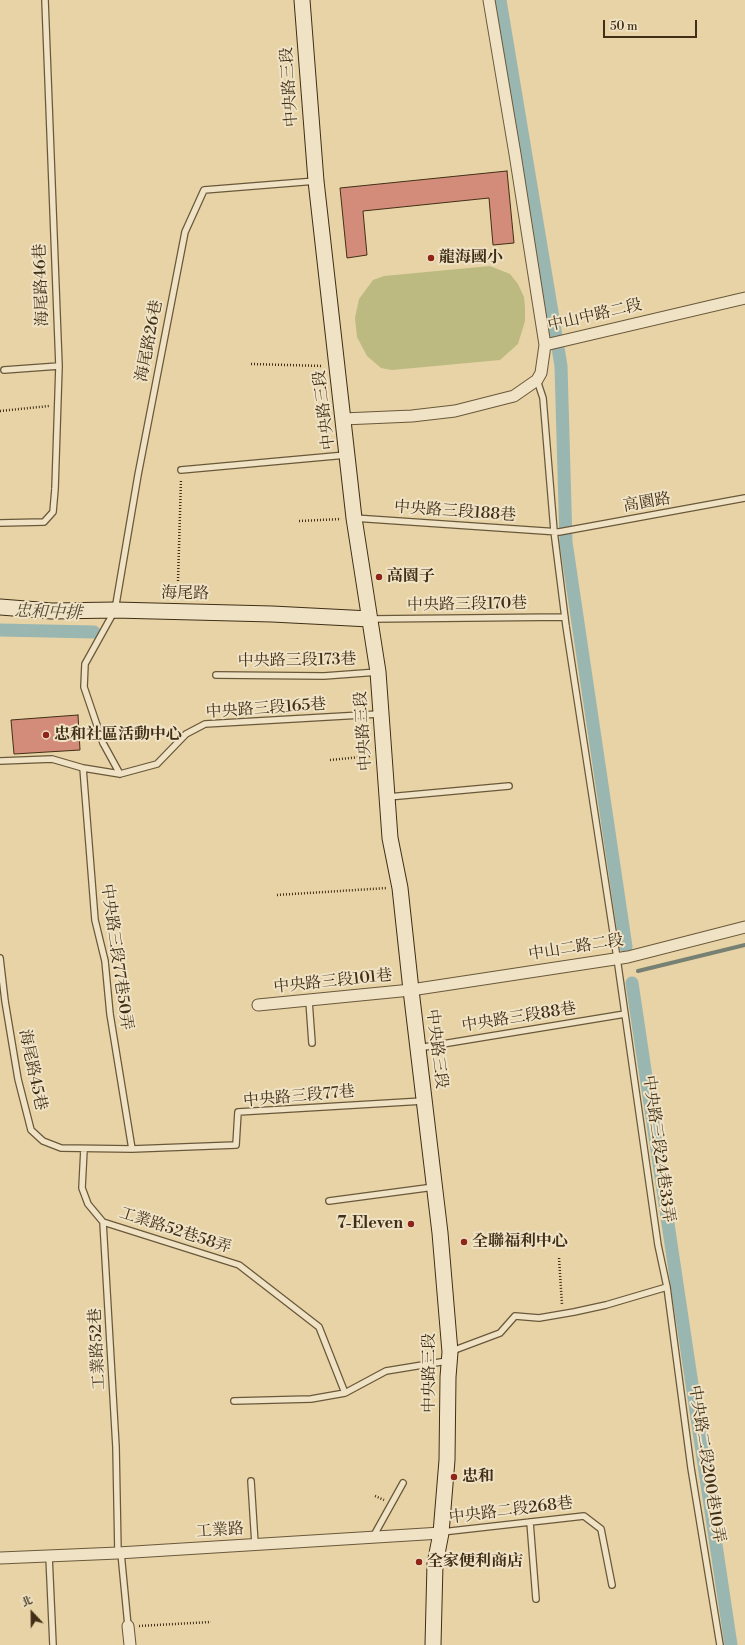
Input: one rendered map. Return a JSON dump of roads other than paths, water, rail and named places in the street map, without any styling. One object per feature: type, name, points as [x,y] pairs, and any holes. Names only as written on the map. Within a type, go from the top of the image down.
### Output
[{"type":"street","name":"中央路三段","points":[[302,0],[316,180],[354,518],[378,672],[390,838],[400,888],[410,990],[440,1233],[449,1357],[447,1460],[441,1532],[434,1564],[433,1645]]},
{"type":"street","points":[[489,0],[549,344]]},
{"type":"street","name":"中山中路二段","points":[[537,380],[541,373],[549,344],[745,298]]},
{"type":"street","points":[[343,419],[412,416],[455,411],[514,396],[537,380]]},
{"type":"street","name":"海尾路","points":[[0,607],[52,611],[115,610],[272,614],[370,619]]},
{"type":"street","name":"中山二路二段","points":[[410,990],[617,958],[745,927]]},
{"type":"street","name":"中央路三段101巷","points":[[258,1005],[410,990]]},
{"type":"street","name":"工業路","points":[[0,1558],[120,1553],[441,1532]]},
{"type":"street","points":[[128,1626],[130,1645]]},
{"type":"lane","name":"海尾路46巷","points":[[0,523],[44,522],[53,512],[58,366],[45,0]]},
{"type":"lane","name":"海尾路26巷","points":[[115,610],[138,475],[185,232],[192,215],[204,190],[316,180]]},
{"type":"lane","points":[[4,370],[58,366]]},
{"type":"lane","name":"中央路三段24巷33弄","points":[[537,380],[543,398],[565,617],[617,958],[658,1245],[667,1287]]},
{"type":"lane","points":[[181,470],[348,455]]},
{"type":"lane","name":"高園路","points":[[556,531],[571,530],[745,498]]},
{"type":"lane","name":"中央路三段188巷","points":[[354,518],[556,531]]},
{"type":"lane","points":[[115,610],[85,664],[84,687],[103,743],[120,774]]},
{"type":"lane","name":"中央路三段170巷","points":[[370,619],[565,617]]},
{"type":"lane","name":"中央路三段173巷","points":[[216,674],[324,676],[378,672]]},
{"type":"lane","name":"中央路三段165巷","points":[[120,774],[157,764],[186,734],[205,724],[382,714]]},
{"type":"lane","points":[[0,761],[52,759],[83,768],[120,774]]},
{"type":"lane","name":"中央路三段77巷50弄","points":[[83,768],[95,920],[105,961],[110,1014],[132,1149]]},
{"type":"lane","points":[[388,797],[509,786]]},
{"type":"lane","name":"海尾路45巷","points":[[0,958],[4,1001],[18,1080],[31,1130],[43,1141],[61,1148],[84,1149]]},
{"type":"lane","points":[[309,1001],[312,1043]]},
{"type":"lane","name":"中央路三段88巷","points":[[418,1048],[625,1014]]},
{"type":"lane","name":"中央路三段77巷","points":[[84,1149],[132,1149],[236,1145],[238,1112],[424,1101]]},
{"type":"lane","points":[[84,1149],[82,1188],[88,1204],[103,1222]]},
{"type":"lane","points":[[329,1201],[434,1187]]},
{"type":"lane","name":"工業路52巷58弄","points":[[103,1222],[239,1266],[319,1327],[345,1393]]},
{"type":"lane","name":"工業路52巷","points":[[103,1222],[116,1447],[120,1553],[128,1626]]},
{"type":"lane","points":[[234,1401],[311,1399],[345,1393],[386,1371],[449,1357],[500,1333],[515,1316],[538,1318],[563,1314],[606,1305],[667,1287]]},
{"type":"lane","name":"中央路二段200巷10弄","points":[[667,1287],[691,1468],[720,1645]]},
{"type":"lane","points":[[251,1481],[255,1544]]},
{"type":"lane","points":[[373,1537],[403,1483]]},
{"type":"lane","name":"中央路二段268巷","points":[[441,1532],[584,1516],[601,1529],[612,1585]]},
{"type":"lane","points":[[530,1522],[536,1599]]},
{"type":"lane","points":[[49,1556],[53,1645]]},
{"type":"waterway","points":[[500,0],[561,366],[566,542],[626,947]]},
{"type":"waterway","name":"忠和中排","points":[[0,630],[94,632]]},
{"type":"waterway","points":[[638,971],[745,945]]},
{"type":"waterway","points":[[632,983],[731,1645]]},
{"type":"place","name":"龍海國小","points":[[431,258]]},
{"type":"place","name":"高園子","points":[[379,577]]},
{"type":"place","name":"忠和社區活動中心","points":[[46,735]]},
{"type":"place","name":"7-Eleven","points":[[411,1224]]},
{"type":"place","name":"全聯福利中心","points":[[464,1242]]},
{"type":"place","name":"忠和","points":[[454,1477]]},
{"type":"place","name":"全家便利商店","points":[[419,1562]]}]
